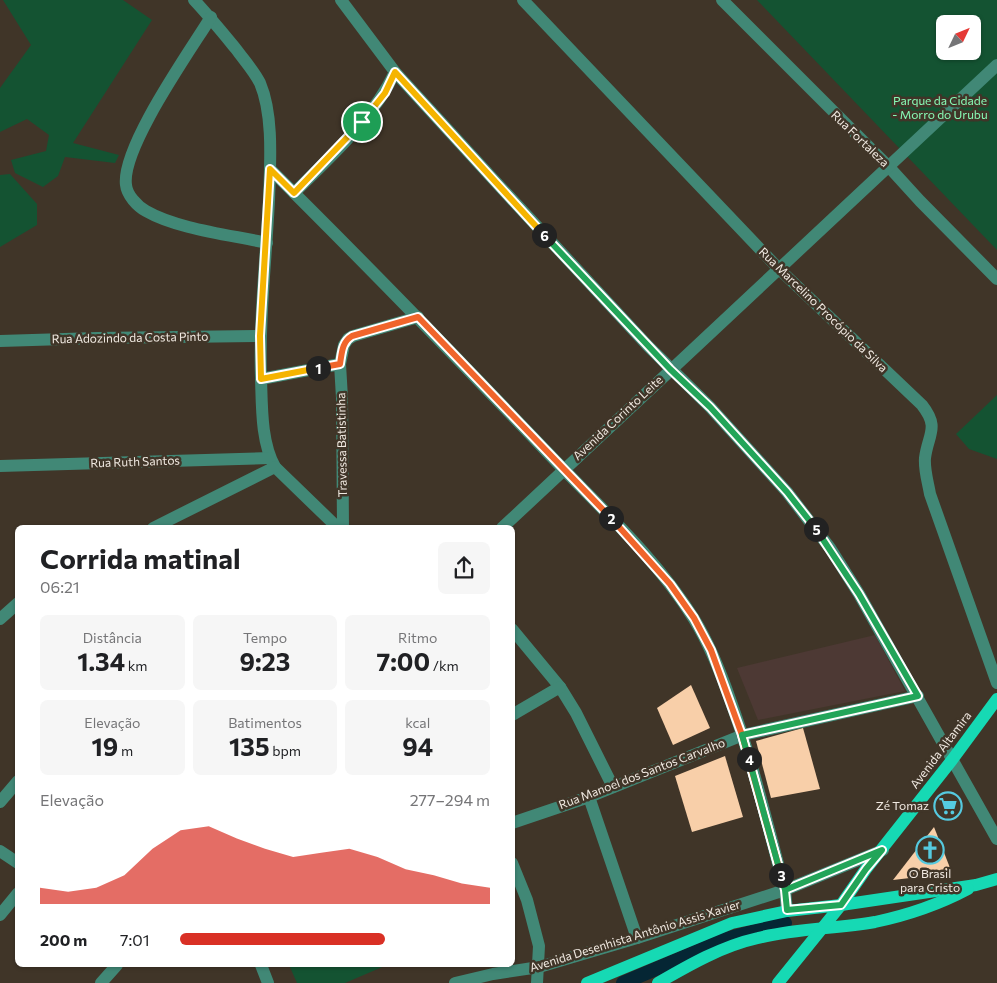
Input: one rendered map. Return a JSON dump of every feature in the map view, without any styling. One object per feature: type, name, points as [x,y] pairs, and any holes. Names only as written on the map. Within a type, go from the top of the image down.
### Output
[{"type":"main road","name":"Avenida Altamira","points":[[778,983],[841,905],[866,869],[952,760],[997,699]]},
{"type":"main road","points":[[587,983],[732,923],[787,910],[841,905],[976,885],[997,879]]},
{"type":"main road","points":[[658,983],[704,958],[756,938],[794,931],[874,922],[916,912],[938,904],[976,885]]},
{"type":"street","points":[[194,0],[211,17],[248,65],[260,84],[266,105],[270,169],[260,336],[262,408],[272,463],[335,525]]},
{"type":"street","points":[[341,0],[395,72],[595,290],[670,369],[710,407],[806,515],[830,548],[859,594],[997,839]]},
{"type":"street","name":"Rua Marcelino Procópio da Silva","points":[[523,0],[778,268],[929,413],[933,429],[925,456],[925,463],[930,494],[997,683]]},
{"type":"street","name":"Rua Fortaleza","points":[[722,0],[889,167],[997,279]]},
{"type":"street","points":[[211,17],[142,128],[128,166],[126,185],[132,198],[144,210],[161,219],[267,243]]},
{"type":"street","name":"Avenida Corinto Leite","points":[[505,525],[997,65]]},
{"type":"street","points":[[294,193],[362,122],[385,93],[395,72]]},
{"type":"street","points":[[270,169],[418,317],[636,545],[670,584],[694,618],[711,650],[742,735],[785,890],[787,910]]},
{"type":"street","name":"Travessa Batistinha","points":[[343,525],[340,364],[344,345],[350,337],[418,317]]},
{"type":"street","name":"Rua Adozindo da Costa Pinto","points":[[0,341],[260,336]]},
{"type":"street","points":[[261,379],[340,364]]},
{"type":"street","points":[[158,525],[272,463]]},
{"type":"street","name":"Rua Ruth Santos","points":[[0,466],[272,463]]},
{"type":"street","points":[[0,618],[15,606]]},
{"type":"street","points":[[515,633],[560,687],[576,713],[613,787]]},
{"type":"street","points":[[515,713],[560,687]]},
{"type":"street","name":"Rua Manoel dos Santos Carvalho","points":[[515,822],[589,797],[742,735],[918,696]]},
{"type":"street","points":[[0,802],[15,784]]},
{"type":"street","points":[[589,797],[637,938]]},
{"type":"street","name":"Avenida Desenhista Antônio Assis Xavier","points":[[455,983],[497,979],[637,938],[785,890],[882,850]]},
{"type":"street","points":[[0,851],[15,861]]},
{"type":"street","points":[[515,870],[528,900],[539,946],[537,983]]},
{"type":"street","points":[[0,915],[15,897]]},
{"type":"street","points":[[101,983],[115,967]]},
{"type":"street","points":[[262,967],[268,983]]},
{"type":"shaded area","points":[[875,635],[905,691],[758,720],[737,668]]},
{"type":"green space","points":[[3,0],[123,0],[152,20],[73,143],[119,155],[115,163],[65,157],[58,176],[43,187],[15,173],[11,160],[46,151],[49,135],[27,119],[0,132],[0,88],[31,45]]},
{"type":"green space","name":"Parque da Cidade - Morro do Urubu","points":[[757,0],[997,0],[997,250]]},
{"type":"green space","points":[[10,174],[37,204],[37,225],[0,247],[0,175]]},
{"type":"green space","points":[[997,395],[997,459],[969,449],[956,434]]},
{"type":"green space","points":[[290,967],[382,967],[345,983],[297,983]]},
{"type":"building","points":[[691,685],[710,728],[673,745],[657,708]]},
{"type":"building","points":[[803,728],[820,789],[771,798],[756,741]]},
{"type":"building","points":[[725,756],[743,817],[692,832],[675,776]]},
{"type":"building","name":"O Brasil para Cristo","points":[[934,827],[952,873],[893,880]]},
{"type":"waterway","points":[[623,983],[726,939],[785,923]]},
{"type":"place","name":"Zé Tomaz","points":[[948,806]]},
{"type":"place","name":"O Brasil para Cristo","points":[[930,850]]},
{"type":"route","points":[[362,122],[294,193],[270,169],[260,336],[261,379],[340,364],[342,350],[350,337],[418,317],[598,504],[670,584],[694,618],[711,650],[720,673],[742,735],[771,838],[785,890],[787,910],[841,905],[882,850],[785,890],[742,735],[918,696],[859,594],[830,548],[787,492],[710,407],[670,369],[601,297],[395,72],[385,93],[362,122]]}]
